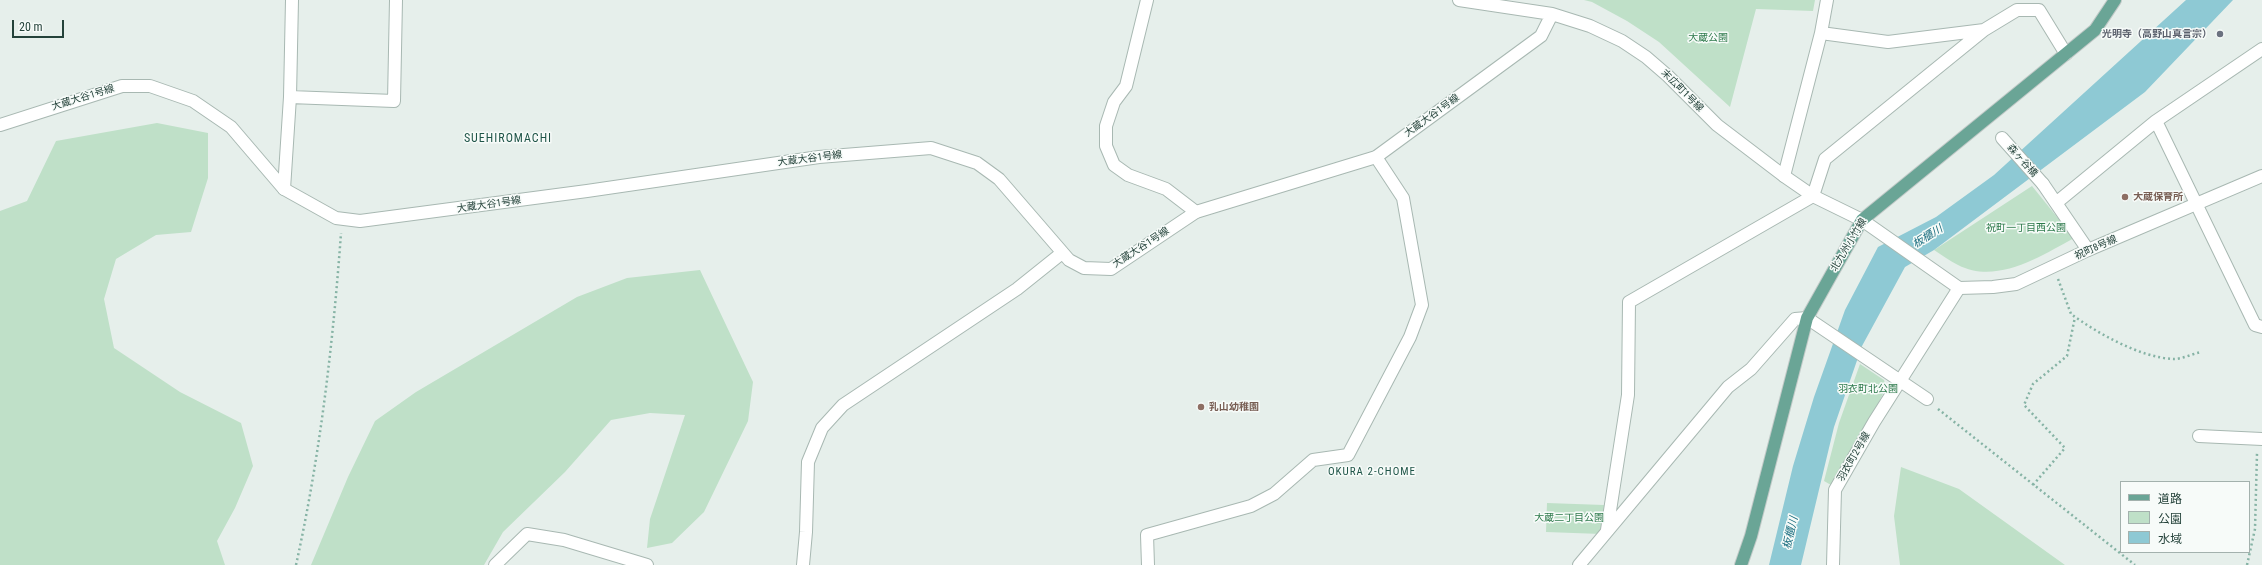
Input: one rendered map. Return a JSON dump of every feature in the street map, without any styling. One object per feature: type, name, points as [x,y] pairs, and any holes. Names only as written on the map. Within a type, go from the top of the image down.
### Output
[{"type":"main road","name":"北九州小竹線","points":[[1741,565],[1751,536],[1807,318],[1862,220],[2095,30],[2114,0]]},
{"type":"street","points":[[284,189],[290,97],[292,0]]},
{"type":"street","points":[[290,97],[394,101],[396,0]]},
{"type":"street","points":[[1148,0],[1126,86],[1114,102],[1106,126],[1106,146],[1114,165],[1128,175],[1166,189],[1196,212]]},
{"type":"street","name":"末広町1号線","points":[[1460,0],[1552,14],[1590,26],[1622,41],[1646,57],[1668,76],[1716,125],[1784,176],[1813,196],[1862,220],[1959,288]]},
{"type":"street","points":[[1784,176],[1821,33],[1827,0]]},
{"type":"street","points":[[1607,530],[1628,395],[1628,302],[1813,196],[1826,159],[1984,30],[2017,10],[2039,10],[2066,54]]},
{"type":"street","name":"大蔵大谷1号線","points":[[0,125],[122,86],[150,86],[194,101],[231,127],[284,189],[336,218],[360,221],[400,217],[819,157],[931,148],[976,163],[999,179],[1069,260],[1084,268],[1111,269],[1196,212],[1376,157],[1541,36],[1552,14]]},
{"type":"street","points":[[1821,33],[1888,42],[1984,30]]},
{"type":"street","points":[[2056,203],[2156,121],[2262,49]]},
{"type":"street","points":[[2156,121],[2255,325],[2262,327]]},
{"type":"street","name":"森ヶ谷橋","points":[[2002,138],[2043,184],[2088,250]]},
{"type":"street","points":[[1148,565],[1147,535],[1251,506],[1274,494],[1313,460],[1348,454],[1410,337],[1422,305],[1403,198],[1376,157]]},
{"type":"street","name":"祝町8号線","points":[[1959,288],[1993,287],[2016,284],[2088,250],[2198,205],[2262,176]]},
{"type":"street","points":[[803,565],[806,532],[808,462],[822,428],[843,405],[1017,289],[1062,253]]},
{"type":"street","name":"羽衣町2号線","points":[[1833,565],[1835,490],[1959,288]]},
{"type":"street","points":[[1579,565],[1728,387],[1751,369],[1795,319],[1807,318],[1927,400]]},
{"type":"street","points":[[2199,436],[2259,439]]},
{"type":"street","points":[[495,565],[527,534],[564,540],[647,565]]},
{"type":"path","points":[[296,565],[304,530],[335,322],[341,230],[336,218]]},
{"type":"path","points":[[2054,267],[2070,314],[2121,344],[2155,357],[2175,359],[2201,352]]},
{"type":"path","points":[[2033,485],[2065,448],[2024,405],[2033,384],[2067,356],[2075,317]]},
{"type":"path","points":[[1927,400],[2135,565]]},
{"type":"path","points":[[2250,552],[2255,529],[2259,439]]},
{"type":"path","points":[[2247,565],[2250,553]]},
{"type":"green space","name":"大蔵公園","points":[[1584,0],[1815,0],[1813,11],[1756,9],[1730,107],[1659,42],[1627,21],[1592,2]]},
{"type":"green space","points":[[157,123],[208,133],[208,178],[191,232],[156,235],[116,259],[104,299],[114,348],[180,392],[241,423],[253,466],[235,508],[217,541],[225,565],[0,565],[0,211],[27,201],[56,141]]},
{"type":"green space","name":"祝町一丁目西公園","points":[[2032,186],[2074,238],[2033,260],[2018,266],[1988,272],[1973,270],[1958,265],[1934,250]]},
{"type":"green space","points":[[700,270],[753,382],[748,421],[704,512],[672,543],[647,548],[650,519],[685,415],[650,413],[611,420],[565,472],[503,532],[484,565],[311,565],[348,477],[375,421],[416,392],[577,297],[627,278]]},
{"type":"green space","name":"羽衣町北公園","points":[[1860,364],[1884,380],[1886,388],[1861,437],[1831,485],[1824,481],[1839,423]]},
{"type":"green space","points":[[1901,467],[1959,489],[2065,565],[1900,565],[1894,516]]},
{"type":"green space","name":"大蔵二丁目公園","points":[[1547,503],[1604,505],[1601,534],[1546,532]]},
{"type":"water","name":"板櫃川","points":[[2186,0],[2233,0],[2145,92],[1934,250],[1905,267],[1862,346],[1834,427],[1801,565],[1769,565],[1793,466],[1814,397],[1845,310],[1878,247],[1936,217],[1994,175]]},
{"type":"place","name":"光明寺（高野山真言宗）","points":[[2220,34]]},
{"type":"place","name":"大蔵保育所","points":[[2125,197]]},
{"type":"place","name":"乳山幼稚園","points":[[1201,407]]},
{"type":"district","name":"SUEHIROMACHI","points":[[508,139]]},
{"type":"district","name":"OKURA 2-CHOME","points":[[1372,472]]}]
